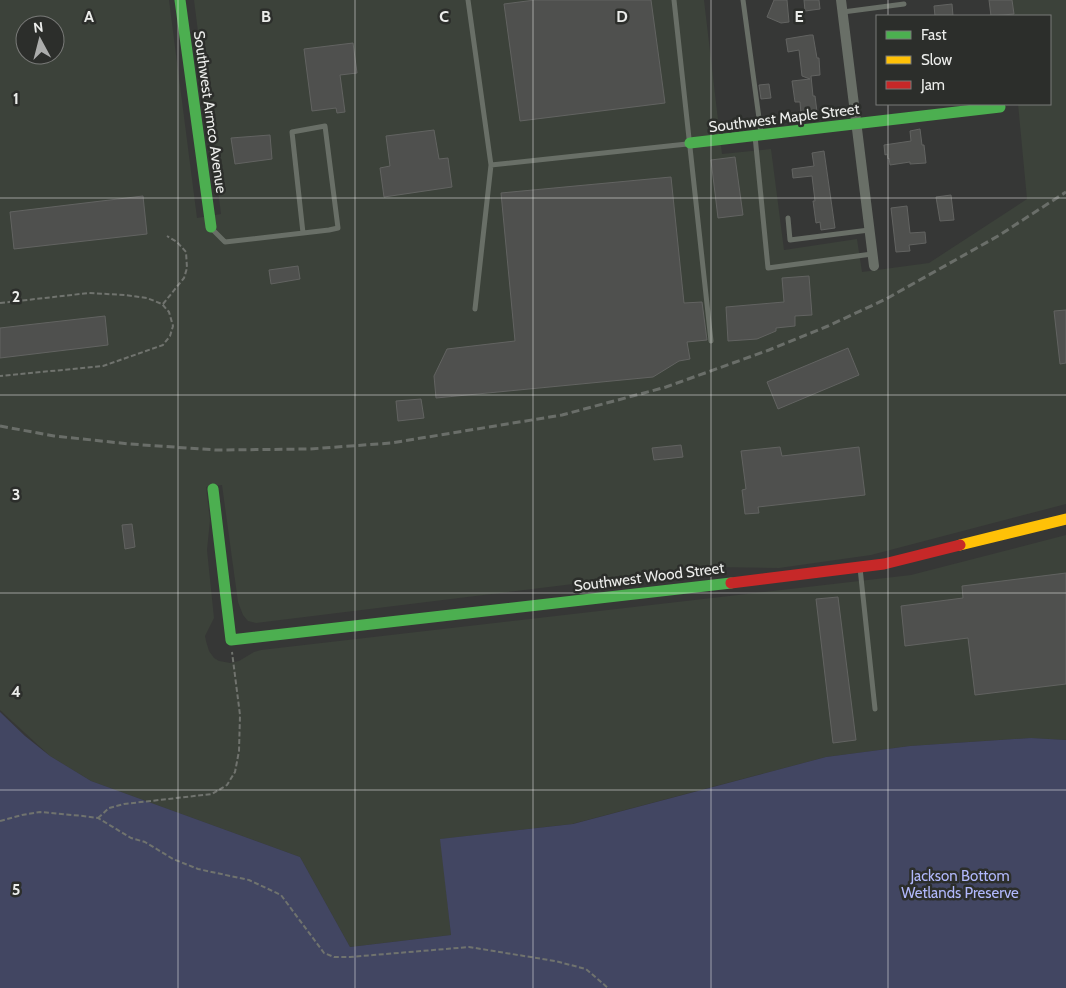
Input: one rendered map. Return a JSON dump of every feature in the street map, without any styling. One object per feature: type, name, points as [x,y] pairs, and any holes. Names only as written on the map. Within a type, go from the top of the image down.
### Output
[{"type":"street","name":"Southwest Armco Avenue","points":[[180,0],[211,227]]},
{"type":"street","points":[[841,0],[874,266]]},
{"type":"street","name":"Southwest Maple Street","points":[[690,143],[856,124],[958,108],[1000,107]]},
{"type":"street","points":[[213,489],[231,640]]},
{"type":"street","name":"Southwest Wood Street","points":[[231,640],[860,568],[895,562],[1066,519]]},
{"type":"lane","points":[[468,0],[491,165],[475,309]]},
{"type":"lane","points":[[674,0],[711,341]]},
{"type":"lane","points":[[744,0],[758,136],[768,268],[872,254]]},
{"type":"lane","points":[[843,12],[904,4]]},
{"type":"lane","points":[[211,227],[225,242],[303,233],[338,228],[325,126],[292,132],[303,233]]},
{"type":"lane","points":[[491,165],[690,143]]},
{"type":"lane","points":[[788,218],[790,240],[869,230]]},
{"type":"lane","points":[[860,568],[874,709]]},
{"type":"path","points":[[162,304],[184,278],[187,268],[186,252],[177,242],[167,236]]},
{"type":"path","points":[[0,303],[89,293],[125,295],[147,298],[162,304],[169,312],[172,326],[170,336],[163,345],[102,366],[0,376]]},
{"type":"path","points":[[98,818],[109,808],[124,804],[212,794],[227,785],[234,772],[239,751],[240,715],[231,640]]},
{"type":"path","points":[[0,821],[40,812],[98,818],[131,838],[145,842],[181,862],[198,869],[249,880],[281,895],[324,953],[334,957],[395,954],[469,947],[555,961],[586,969],[608,988]]},
{"type":"shaded area","points":[[0,0],[169,0],[197,218],[221,214],[194,0],[704,0],[722,154],[771,149],[784,250],[857,239],[862,272],[929,263],[1027,199],[1018,105],[1051,105],[1051,15],[1009,15],[1007,0],[1066,0],[1066,504],[871,555],[779,568],[712,567],[256,623],[248,621],[243,615],[238,602],[222,485],[206,487],[210,520],[207,550],[214,618],[205,636],[209,651],[214,658],[230,663],[239,661],[261,650],[911,575],[1066,535],[1066,740],[1031,738],[910,746],[826,757],[572,824],[441,839],[451,935],[350,947],[300,857],[91,781],[50,756],[0,710]]},
{"type":"green space","name":"Jackson Bottom Wetlands Preserve","points":[[0,712],[25,736],[50,756],[91,781],[300,857],[350,947],[451,935],[440,839],[573,824],[826,757],[910,746],[1031,738],[1066,740],[1066,988],[0,988]]},
{"type":"building","points":[[535,0],[651,0],[665,103],[520,121],[504,4]]},
{"type":"building","points":[[774,0],[787,0],[789,22],[781,23],[767,17]]},
{"type":"building","points":[[804,0],[819,0],[820,9],[805,11]]},
{"type":"building","points":[[989,0],[1012,0],[1014,14],[991,15]]},
{"type":"building","points":[[952,4],[953,15],[935,15],[934,6]]},
{"type":"building","points":[[813,35],[817,58],[819,58],[820,75],[811,76],[817,112],[801,114],[800,102],[795,102],[792,81],[810,79],[802,76],[799,50],[788,52],[786,39]]},
{"type":"building","points":[[353,43],[357,73],[340,75],[345,112],[337,113],[336,108],[312,111],[304,49]]},
{"type":"building","points":[[769,84],[771,98],[761,99],[759,85]]},
{"type":"building","points":[[920,129],[926,163],[910,164],[910,162],[890,165],[887,154],[885,155],[884,145],[911,141],[910,131]]},
{"type":"building","points":[[434,130],[439,159],[448,158],[452,187],[384,197],[380,168],[390,166],[386,136]]},
{"type":"building","points":[[270,135],[272,159],[235,164],[231,138]]},
{"type":"building","points":[[824,151],[835,228],[821,230],[820,222],[816,223],[812,176],[793,178],[792,169],[814,166],[812,153]]},
{"type":"building","points":[[735,157],[743,215],[718,218],[711,160]]},
{"type":"building","points":[[671,177],[684,303],[702,302],[707,340],[687,342],[690,359],[679,361],[653,377],[436,398],[434,376],[447,349],[515,341],[501,193]]},
{"type":"building","points":[[951,195],[954,220],[940,221],[936,197]]},
{"type":"building","points":[[143,196],[147,234],[14,249],[10,212]]},
{"type":"building","points":[[907,206],[910,233],[925,232],[926,243],[909,245],[910,251],[896,252],[891,208]]},
{"type":"building","points":[[298,266],[300,279],[271,284],[269,270]]},
{"type":"building","points":[[809,276],[812,315],[795,316],[795,326],[776,328],[776,331],[757,339],[728,341],[726,307],[784,302],[782,278]]},
{"type":"building","points":[[1066,310],[1066,363],[1060,364],[1054,311]]},
{"type":"building","points":[[105,316],[108,345],[0,358],[0,328]]},
{"type":"building","points":[[848,348],[859,375],[778,409],[767,382]]},
{"type":"building","points":[[421,399],[424,418],[398,421],[396,401]]},
{"type":"building","points":[[681,445],[683,457],[654,460],[652,448]]},
{"type":"building","points":[[780,447],[782,456],[859,447],[865,495],[758,507],[759,513],[745,514],[742,490],[746,489],[741,451]]},
{"type":"building","points":[[132,524],[135,547],[125,549],[122,525]]},
{"type":"building","points":[[1066,573],[1066,684],[975,695],[968,638],[905,646],[901,606],[963,598],[962,586]]},
{"type":"building","points":[[838,597],[856,740],[833,743],[816,599]]},
{"type":"railway","points":[[0,426],[54,436],[130,444],[216,450],[310,449],[391,443],[562,415],[666,387],[769,350],[828,326],[886,299],[998,236],[1066,192]]},
{"type":"traffic: fast","points":[[180,0],[211,227]]},
{"type":"traffic: fast","points":[[690,143],[1000,107]]},
{"type":"traffic: fast","points":[[213,489],[231,640],[731,583]]},
{"type":"traffic: slow","points":[[960,545],[1066,519]]},
{"type":"traffic: jam","points":[[731,583],[884,564],[960,545]]}]
